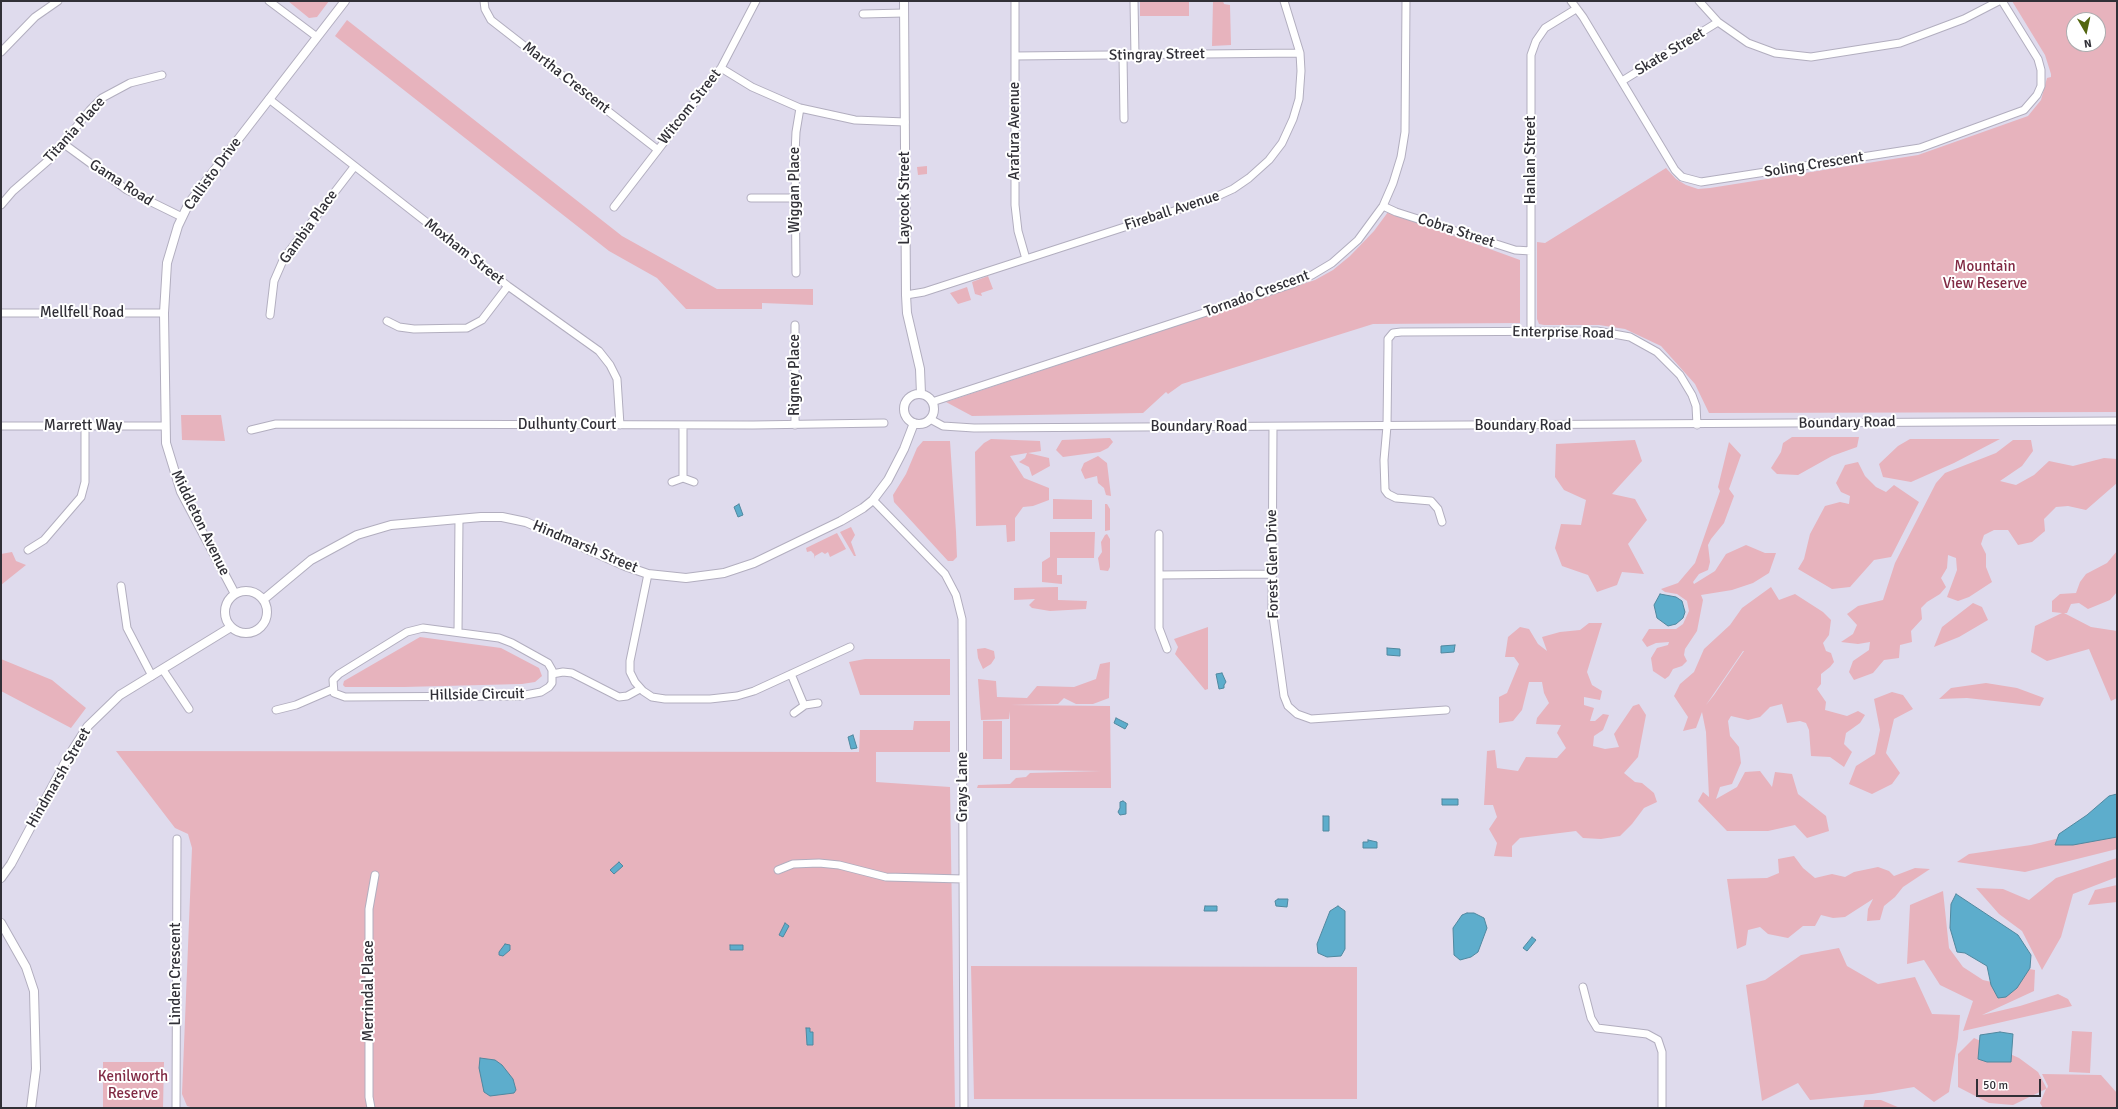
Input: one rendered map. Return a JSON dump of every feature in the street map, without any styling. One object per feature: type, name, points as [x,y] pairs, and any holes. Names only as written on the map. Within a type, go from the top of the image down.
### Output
[{"type":"street","points":[[43,1],[47,8]]},
{"type":"street","points":[[1,52],[19,31],[58,1]]},
{"type":"street","points":[[269,1],[317,37]]},
{"type":"street","name":"Callisto Drive","points":[[164,426],[164,313],[167,263],[182,218],[198,190],[345,1]]},
{"type":"street","name":"Martha Crescent","points":[[484,1],[485,9],[491,20],[658,150]]},
{"type":"street","name":"Witcom Street","points":[[614,207],[721,68],[756,1]]},
{"type":"street","name":"Laycock Street","points":[[904,1],[906,295],[908,313],[920,369],[921,394]]},
{"type":"street","name":"Arafura Avenue","points":[[1015,1],[1015,206],[1018,231],[1026,259]]},
{"type":"street","points":[[1134,1],[1135,56]]},
{"type":"street","name":"Fireball Avenue","points":[[906,295],[924,292],[1212,199],[1233,189],[1249,178],[1277,150],[1291,122],[1300,91],[1300,53],[1284,1]]},
{"type":"street","name":"Tornado Crescent","points":[[932,402],[1292,284],[1312,275],[1332,263],[1358,240],[1383,206],[1393,184],[1401,157],[1405,132],[1406,1]]},
{"type":"street","name":"Soling Crescent","points":[[1571,1],[1622,81],[1675,170],[1691,181],[1701,182],[1920,148],[2020,112],[2029,106],[2037,95],[2042,75],[2038,59],[2001,1]]},
{"type":"street","points":[[1699,1],[1718,22],[1739,38],[1766,50],[1794,56],[1817,57],[1900,43],[1964,19],[2001,1]]},
{"type":"street","name":"Hanlan Street","points":[[1531,332],[1532,55],[1536,41],[1545,28],[1576,9]]},
{"type":"street","points":[[863,14],[904,13]]},
{"type":"street","name":"Skate Street","points":[[1622,81],[1718,22]]},
{"type":"street","name":"Stingray Street","points":[[1015,56],[1135,56],[1300,53]]},
{"type":"street","points":[[1123,56],[1124,119]]},
{"type":"street","points":[[721,68],[752,87],[800,108],[855,120],[905,122]]},
{"type":"street","name":"Titania Place","points":[[1,205],[13,191],[36,172],[64,144],[90,110],[108,94],[130,83],[162,75]]},
{"type":"street","name":"Moxham Street","points":[[270,99],[354,167],[508,286],[588,342],[604,357],[612,369],[618,384],[620,425]]},
{"type":"street","name":"Wiggan Place","points":[[796,273],[796,132],[800,108]]},
{"type":"street","name":"Gama Road","points":[[64,144],[127,190],[182,218]]},
{"type":"street","name":"Gambia Place","points":[[270,315],[274,281],[284,258],[354,167]]},
{"type":"street","points":[[751,198],[795,198]]},
{"type":"street","name":"Cobra Street","points":[[1383,206],[1396,212],[1516,250],[1531,252]]},
{"type":"street","points":[[387,321],[399,327],[414,329],[467,328],[482,320],[508,286]]},
{"type":"street","name":"Mellfell Road","points":[[1,313],[164,313]]},
{"type":"street","name":"Rigney Place","points":[[794,325],[795,425]]},
{"type":"street","name":"Enterprise Road","points":[[1387,426],[1388,339],[1393,333],[1401,332],[1611,332],[1630,337],[1644,343],[1668,361],[1685,381],[1696,406],[1697,425]]},
{"type":"street","points":[[916,394],[921,394],[929,398],[932,402],[934,411],[930,419],[920,424],[914,423],[906,417],[904,408],[907,399],[916,394]]},
{"type":"street","name":"Boundary Road","points":[[930,419],[943,426],[962,428],[1697,425],[2117,421]]},
{"type":"street","name":"Dulhunty Court","points":[[251,430],[276,424],[795,425],[823,423],[884,423]]},
{"type":"street","name":"Hindmarsh Street","points":[[263,600],[311,560],[349,538],[391,525],[494,516],[520,520],[625,566],[648,574],[686,578],[710,576],[732,571],[754,563],[841,521],[873,500],[888,480],[904,449],[914,423]]},
{"type":"street","points":[[683,425],[683,478]]},
{"type":"street","name":"Marrett Way","points":[[1,426],[164,426]]},
{"type":"street","points":[[28,550],[44,540],[81,497],[85,482],[85,426]]},
{"type":"street","name":"Middleton Avenue","points":[[164,426],[169,457],[181,492],[236,594]]},
{"type":"street","points":[[1387,426],[1384,460],[1384,484],[1386,492],[1396,498],[1431,501],[1438,509],[1442,522]]},
{"type":"street","name":"Forest Glen Drive","points":[[1273,427],[1271,574],[1272,613],[1284,696],[1288,706],[1297,714],[1305,718],[1315,719],[1446,710]]},
{"type":"street","points":[[672,482],[683,478],[694,482]]},
{"type":"street","name":"Grays Lane","points":[[873,500],[945,574],[960,606],[963,631],[964,1108]]},
{"type":"street","points":[[458,632],[459,519]]},
{"type":"street","points":[[1159,534],[1159,628],[1166,649]]},
{"type":"street","points":[[648,574],[630,661],[630,672],[640,689],[659,698],[720,699],[750,692],[850,647]]},
{"type":"street","points":[[1159,575],[1271,574]]},
{"type":"street","points":[[121,586],[127,628],[152,676]]},
{"type":"street","points":[[248,592],[259,596],[263,600],[267,614],[266,620],[257,630],[244,633],[231,627],[225,614],[230,599],[236,594],[248,592]]},
{"type":"street","name":"Hindmarsh Street","points":[[1,878],[11,864],[68,757],[88,726],[112,701],[231,627]]},
{"type":"street","points":[[276,710],[296,705],[333,689],[333,680],[339,674],[407,632],[423,628],[499,638],[512,643],[548,663],[552,674],[563,672],[572,673],[619,697],[628,696],[640,689]]},
{"type":"street","points":[[164,670],[189,709]]},
{"type":"street","name":"Hillside Circuit","points":[[333,689],[337,695],[345,697],[520,696],[536,693],[546,689],[552,683],[552,674]]},
{"type":"street","points":[[791,674],[804,705]]},
{"type":"street","points":[[794,712],[804,705],[818,703]]},
{"type":"street","name":"Linden Crescent","points":[[176,1108],[177,839]]},
{"type":"street","points":[[778,870],[793,864],[819,863],[839,865],[886,877],[963,879]]},
{"type":"street","name":"Merrindal Place","points":[[370,1108],[369,909],[375,875]]},
{"type":"street","points":[[1,923],[25,964],[34,991],[36,1070],[32,1108]]},
{"type":"street","points":[[1583,988],[1591,1018],[1597,1028],[1607,1031],[1647,1034],[1658,1040],[1662,1052],[1662,1108]]},
{"type":"green space","points":[[288,1],[329,1],[317,17],[309,18]]},
{"type":"green space","points":[[1140,1],[1189,1],[1189,16],[1140,16]]},
{"type":"green space","points":[[1213,1],[1223,1],[1224,4],[1230,5],[1231,45],[1212,46]]},
{"type":"green space","name":"Mountain View Reserve","points":[[2012,1],[2117,1],[2117,412],[1709,413],[1695,384],[1661,346],[1625,329],[1599,325],[1539,324],[1537,319],[1537,242],[1545,243],[1666,168],[1676,179],[1686,185],[1698,189],[1918,155],[2028,116],[2041,100],[2047,78],[2051,77],[2045,55]]},
{"type":"green space","points":[[347,20],[622,236],[717,289],[813,289],[813,305],[762,303],[762,309],[686,309],[657,278],[609,251],[335,36]]},
{"type":"green space","points":[[927,166],[927,174],[918,175],[917,167]]},
{"type":"green space","points":[[1388,212],[1520,260],[1520,323],[1373,324],[1182,384],[1168,394],[1166,392],[1143,413],[972,416],[946,402],[1315,280],[1333,270],[1350,256],[1374,231]]},
{"type":"green space","points":[[988,276],[993,289],[981,293],[982,296],[975,294],[972,282]]},
{"type":"green space","points":[[967,287],[971,300],[958,304],[950,293]]},
{"type":"green space","points":[[181,415],[221,415],[225,441],[182,440]]},
{"type":"green space","points":[[1792,437],[1859,437],[1857,447],[1832,456],[1798,475],[1777,474],[1771,468],[1781,452],[1783,443]]},
{"type":"green space","points":[[1110,438],[1113,442],[1108,448],[1100,452],[1063,457],[1056,450],[1062,440]]},
{"type":"green space","points":[[991,439],[1040,441],[1041,451],[1028,453],[1049,458],[1050,466],[1032,476],[1029,467],[1019,462],[1025,458],[1027,453],[1010,456],[1024,478],[1049,488],[1049,500],[1033,506],[1023,507],[1015,518],[1015,541],[1007,542],[1006,525],[976,526],[975,452],[984,443]]},
{"type":"green space","points":[[1910,439],[2000,439],[1954,463],[1911,482],[1883,477],[1879,464],[1898,446]]},
{"type":"green space","points":[[1635,440],[1642,461],[1612,494],[1635,499],[1647,520],[1628,544],[1644,574],[1622,572],[1617,585],[1597,592],[1588,575],[1562,566],[1555,548],[1561,524],[1581,525],[1586,500],[1564,490],[1555,477],[1556,444]]},
{"type":"green space","points":[[2013,440],[2031,440],[2033,451],[2022,466],[2000,481],[2016,485],[2034,475],[2049,461],[2073,466],[2104,458],[2117,459],[2117,483],[2086,510],[2068,506],[2056,507],[2044,519],[2045,531],[2032,542],[2018,545],[2008,530],[1994,530],[1984,535],[1981,544],[1986,554],[1986,567],[1992,582],[1969,597],[1958,601],[1947,597],[1957,570],[1956,558],[1948,555],[1947,568],[1941,578],[1946,587],[1940,594],[1927,602],[1921,608],[1922,619],[1911,631],[1912,642],[1900,645],[1899,658],[1884,660],[1873,673],[1854,680],[1849,672],[1853,661],[1869,650],[1870,642],[1858,644],[1841,642],[1853,634],[1857,625],[1847,614],[1858,606],[1883,600],[1895,563],[1936,483],[1945,473],[1996,453]]},
{"type":"green space","points":[[923,441],[950,441],[957,557],[953,561],[948,561],[894,502],[893,495],[906,474],[917,448]]},
{"type":"green space","points":[[1729,442],[1741,455],[1729,489],[1734,496],[1724,523],[1708,545],[1710,562],[1708,570],[1699,574],[1693,582],[1694,584],[1715,571],[1726,554],[1746,545],[1765,553],[1776,553],[1769,573],[1753,583],[1732,590],[1701,595],[1703,600],[1697,631],[1685,649],[1684,655],[1687,661],[1682,666],[1673,669],[1669,676],[1665,679],[1653,671],[1651,658],[1657,648],[1668,645],[1669,642],[1656,643],[1647,647],[1642,640],[1649,629],[1676,629],[1683,624],[1689,611],[1687,601],[1677,594],[1665,592],[1661,589],[1678,583],[1695,563],[1720,491],[1718,487]]},
{"type":"green space","points":[[1098,456],[1107,463],[1111,496],[1106,495],[1104,488],[1098,483],[1097,476],[1085,479],[1081,470],[1084,463]]},
{"type":"green space","points":[[1858,462],[1865,476],[1876,487],[1886,492],[1894,485],[1919,502],[1891,557],[1874,560],[1850,587],[1832,589],[1798,569],[1804,559],[1810,534],[1825,506],[1840,502],[1849,504],[1850,496],[1841,492],[1836,483],[1845,465]]},
{"type":"green space","points":[[1053,499],[1092,500],[1092,519],[1053,519]]},
{"type":"green space","points":[[1105,504],[1107,504],[1110,509],[1110,530],[1105,531]]},
{"type":"green space","points":[[851,527],[855,535],[851,542],[856,556],[854,556],[840,532]]},
{"type":"green space","points":[[1050,532],[1095,532],[1094,558],[1057,558],[1057,575],[1062,575],[1062,584],[1042,582],[1042,562],[1050,557]]},
{"type":"green space","points":[[837,533],[846,549],[830,557],[828,552],[825,554],[822,552],[815,556],[815,559],[814,554],[811,551],[807,552],[806,548]]},
{"type":"green space","points":[[1107,534],[1110,539],[1110,567],[1108,571],[1100,570],[1098,558],[1102,552],[1101,542]]},
{"type":"green space","points":[[2117,551],[2117,592],[2110,600],[2088,609],[2079,603],[2071,604],[2067,613],[2064,613],[2091,627],[2117,631],[2117,698],[2111,701],[2089,649],[2047,661],[2031,652],[2035,626],[2062,613],[2052,612],[2052,601],[2060,594],[2076,593],[2080,582],[2086,574],[2107,563]]},
{"type":"green space","points":[[12,552],[16,561],[26,565],[1,585],[1,554]]},
{"type":"green space","points":[[1058,587],[1058,600],[1087,601],[1086,609],[1050,611],[1032,608],[1029,605],[1035,599],[1014,600],[1014,588]]},
{"type":"green space","points":[[1771,587],[1779,600],[1795,594],[1823,612],[1831,620],[1829,635],[1823,643],[1826,651],[1831,653],[1834,662],[1821,674],[1821,684],[1817,689],[1826,702],[1825,710],[1847,716],[1858,711],[1865,715],[1860,723],[1846,733],[1844,744],[1852,752],[1844,767],[1830,757],[1811,756],[1809,730],[1806,723],[1800,721],[1787,723],[1782,704],[1770,707],[1760,717],[1748,720],[1731,716],[1728,721],[1730,736],[1739,747],[1741,763],[1732,784],[1720,787],[1716,799],[1737,787],[1745,772],[1760,771],[1772,787],[1775,772],[1792,774],[1798,794],[1826,816],[1829,831],[1807,838],[1795,825],[1768,831],[1727,831],[1698,801],[1703,792],[1709,797],[1706,732],[1702,712],[1696,728],[1683,731],[1688,717],[1674,696],[1680,684],[1694,672],[1704,649],[1730,625],[1742,608]],"holes":[[[1744,651],[1714,695],[1706,705]]]},
{"type":"green space","points":[[1973,603],[1982,607],[1988,620],[1959,637],[1934,647],[1942,627]]},
{"type":"green space","points":[[1589,623],[1602,623],[1587,672],[1592,685],[1602,691],[1600,700],[1584,697],[1584,705],[1594,708],[1590,721],[1595,721],[1603,714],[1609,715],[1603,730],[1594,736],[1593,746],[1605,749],[1619,747],[1614,734],[1633,706],[1639,704],[1646,715],[1638,757],[1624,773],[1635,782],[1642,783],[1654,793],[1657,802],[1644,808],[1632,824],[1620,836],[1601,839],[1583,838],[1576,831],[1520,838],[1512,846],[1512,857],[1494,856],[1497,843],[1489,829],[1497,817],[1493,805],[1484,805],[1487,751],[1495,750],[1497,768],[1518,771],[1526,757],[1557,758],[1566,748],[1557,733],[1561,725],[1536,724],[1537,718],[1549,703],[1544,693],[1542,682],[1529,682],[1522,710],[1513,721],[1499,723],[1499,697],[1507,693],[1519,664],[1514,657],[1505,657],[1508,637],[1520,627],[1529,629],[1538,644],[1547,651],[1542,637],[1560,632],[1580,630]]},
{"type":"green space","points":[[1208,627],[1208,689],[1205,690],[1175,654],[1178,647],[1174,639]]},
{"type":"green space","points":[[420,637],[501,648],[539,668],[542,676],[535,682],[522,684],[404,687],[345,687],[343,685],[344,681]]},
{"type":"green space","points":[[985,648],[994,651],[995,658],[991,664],[983,669],[978,658],[977,649]]},
{"type":"green space","points":[[1,659],[52,680],[86,708],[71,728],[1,691]]},
{"type":"green space","points":[[865,659],[950,659],[950,695],[860,695],[849,662]]},
{"type":"green space","points":[[1110,662],[1109,698],[1093,704],[1076,704],[1064,698],[1058,704],[1010,705],[1110,706],[1111,788],[977,788],[978,785],[1010,784],[1016,778],[1026,777],[1030,773],[1101,771],[1010,770],[1010,711],[1009,719],[981,720],[978,679],[996,681],[997,697],[1027,698],[1037,686],[1074,687],[1096,679],[1100,664]]},
{"type":"green space","points":[[1986,683],[2017,688],[2044,698],[2040,706],[1967,698],[1939,699],[1951,688]]},
{"type":"green space","points":[[1892,692],[1903,695],[1913,709],[1894,719],[1886,753],[1900,773],[1892,784],[1872,794],[1849,784],[1856,766],[1875,754],[1880,730],[1874,699]]},
{"type":"green space","points":[[914,721],[950,721],[950,752],[876,752],[876,782],[950,787],[955,1108],[194,1108],[187,1106],[182,1094],[192,848],[188,834],[175,828],[116,751],[859,752],[860,730],[913,730]]},
{"type":"green space","points":[[983,721],[1002,721],[1002,759],[983,759]]},
{"type":"green space","points":[[2117,824],[2117,849],[2025,872],[1957,862],[1969,854],[2031,845]]},
{"type":"green space","points":[[1794,856],[1803,868],[1815,878],[1832,874],[1845,877],[1854,872],[1878,867],[1889,871],[1894,876],[1915,868],[1930,869],[1903,887],[1895,897],[1884,906],[1880,920],[1867,921],[1868,909],[1873,899],[1845,917],[1833,918],[1821,915],[1815,926],[1803,926],[1788,938],[1768,934],[1760,927],[1748,930],[1746,945],[1737,949],[1727,879],[1767,878],[1779,873],[1778,859]]},
{"type":"green space","points":[[2117,858],[2117,877],[2073,894],[2061,937],[2042,970],[2022,931],[1999,914],[1976,888],[2003,889],[2029,900],[2056,878]]},
{"type":"green space","points":[[2117,885],[2117,902],[2088,905],[2095,890]]},
{"type":"green space","points":[[1943,891],[1949,948],[1963,967],[1983,980],[2008,986],[2023,968],[2035,970],[2034,991],[1982,1015],[2020,1006],[2058,994],[2068,999],[2072,1006],[1963,1031],[1973,1001],[1940,985],[1924,960],[1907,964],[1910,905]]},
{"type":"green space","points":[[1839,948],[1847,966],[1878,984],[1915,977],[1932,1014],[1960,1015],[1958,1038],[1949,1092],[1934,1102],[1914,1087],[1872,1094],[1810,1100],[1798,1083],[1762,1101],[1746,985],[1765,980],[1801,955]]},
{"type":"green space","points":[[971,966],[1357,967],[1357,1099],[974,1099]]},
{"type":"green space","points":[[2072,1031],[2092,1032],[2090,1073],[2069,1072]]},
{"type":"green space","points":[[1974,1038],[2019,1058],[2038,1072],[2047,1089],[2048,1086],[2042,1074],[2101,1075],[2117,1093],[2117,1108],[2043,1108],[2040,1103],[2046,1089],[2013,1105],[1989,1103],[1958,1087],[1958,1054]]},
{"type":"green space","name":"Kenilworth Reserve","points":[[103,1062],[164,1062],[163,1108],[103,1108]]},
{"type":"green space","points":[[1865,1100],[1881,1100],[1900,1108],[1863,1108]]},
{"type":"water","points":[[739,504],[743,515],[738,517],[734,507]]},
{"type":"water","points":[[1660,594],[1676,597],[1682,601],[1685,612],[1683,618],[1676,624],[1668,626],[1657,618],[1654,605]]},
{"type":"water","points":[[1455,645],[1454,652],[1441,653],[1441,646]]},
{"type":"water","points":[[1387,648],[1400,649],[1400,656],[1387,655]]},
{"type":"water","points":[[1222,673],[1226,682],[1224,688],[1219,689],[1216,674]]},
{"type":"water","points":[[1116,718],[1128,724],[1125,729],[1114,723]]},
{"type":"water","points":[[853,735],[857,748],[851,749],[848,737]]},
{"type":"water","points":[[2117,794],[2117,837],[2073,845],[2055,845],[2059,834],[2087,815],[2109,796]]},
{"type":"water","points":[[1442,799],[1458,799],[1458,805],[1442,805]]},
{"type":"water","points":[[1123,801],[1126,803],[1126,814],[1120,815],[1118,812],[1120,802]]},
{"type":"water","points":[[1323,816],[1329,816],[1329,831],[1323,831]]},
{"type":"water","points":[[1368,840],[1377,842],[1377,848],[1363,848],[1363,842],[1368,842]]},
{"type":"water","points":[[619,862],[623,866],[614,874],[610,870]]},
{"type":"water","points":[[1956,894],[2018,935],[2031,955],[2030,968],[2017,988],[2006,997],[1998,998],[1991,985],[1987,966],[1965,953],[1957,952],[1950,928],[1951,904]]},
{"type":"water","points":[[1278,899],[1288,899],[1287,907],[1276,906],[1275,901]]},
{"type":"water","points":[[1205,906],[1217,906],[1217,911],[1204,911]]},
{"type":"water","points":[[1338,906],[1345,911],[1345,949],[1341,956],[1327,957],[1318,953],[1317,944],[1330,911]]},
{"type":"water","points":[[1474,913],[1484,918],[1487,928],[1478,952],[1471,957],[1460,960],[1454,955],[1453,928],[1462,915]]},
{"type":"water","points":[[785,923],[789,926],[783,937],[779,935]]},
{"type":"water","points":[[1532,937],[1536,940],[1527,951],[1523,948]]},
{"type":"water","points":[[505,944],[510,945],[510,950],[503,956],[499,955],[499,952]]},
{"type":"water","points":[[730,945],[743,945],[743,950],[730,950]]},
{"type":"water","points":[[806,1028],[810,1028],[810,1032],[813,1032],[813,1045],[807,1045]]},
{"type":"water","points":[[2000,1032],[2013,1034],[2011,1062],[1987,1062],[1978,1059],[1980,1035]]},
{"type":"water","points":[[480,1058],[495,1060],[502,1065],[513,1079],[516,1090],[514,1093],[490,1096],[484,1092],[479,1068]]}]
